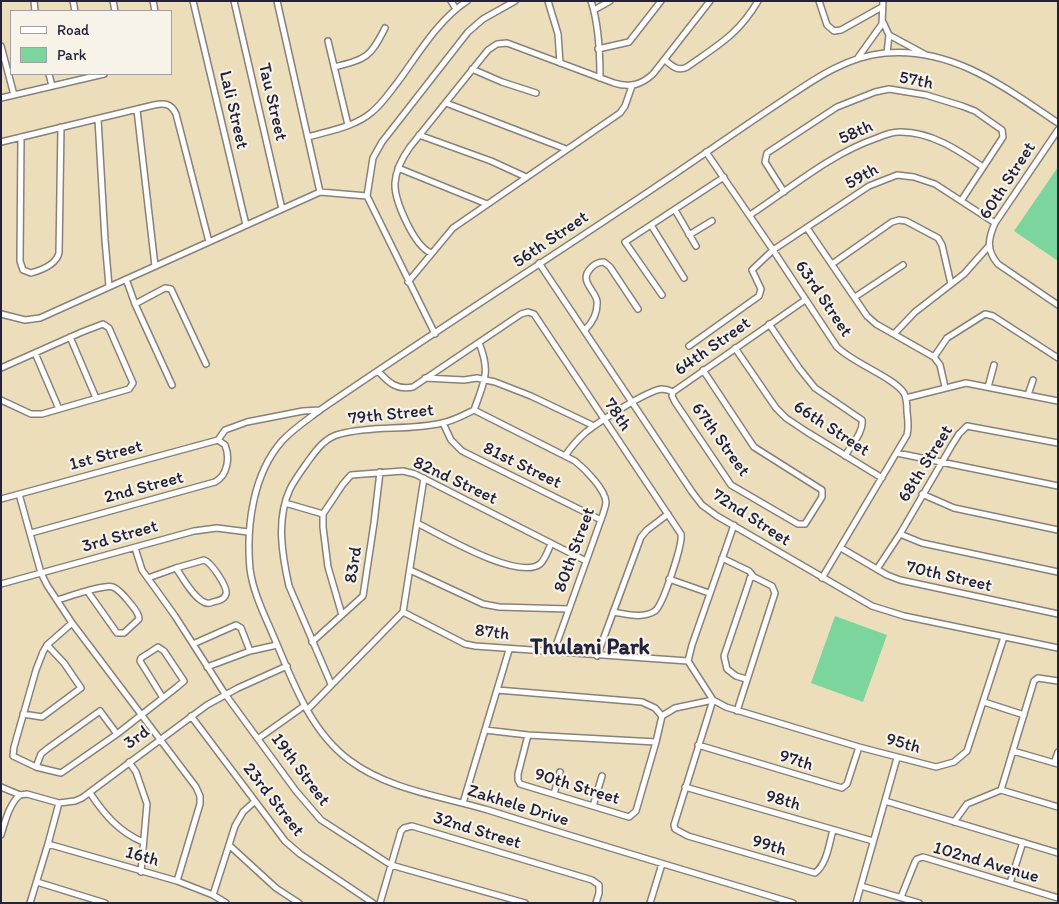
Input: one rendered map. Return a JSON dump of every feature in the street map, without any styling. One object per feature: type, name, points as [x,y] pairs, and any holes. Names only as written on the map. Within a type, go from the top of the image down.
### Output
[{"type":"street","name":"Lali Street","points":[[193,1],[246,225]]},
{"type":"street","name":"Tau Street","points":[[234,1],[282,209]]},
{"type":"street","points":[[277,1],[320,192]]},
{"type":"street","points":[[451,1],[456,9]]},
{"type":"street","points":[[308,137],[348,124],[367,115],[377,107],[440,25],[467,1]]},
{"type":"street","points":[[498,1],[502,8]]},
{"type":"street","points":[[435,334],[367,196],[373,158],[377,149],[468,32],[483,19],[515,1]]},
{"type":"street","points":[[548,1],[558,34],[560,63]]},
{"type":"street","points":[[591,1],[594,10],[600,78]]},
{"type":"street","points":[[594,10],[610,1]]},
{"type":"street","points":[[598,49],[629,42],[661,1]]},
{"type":"street","points":[[431,253],[420,246],[412,235],[397,200],[395,188],[398,168],[405,154],[419,135],[492,46],[506,43],[620,85],[632,86],[642,83],[649,78],[710,1]]},
{"type":"street","points":[[665,60],[677,69],[681,70],[687,67],[734,33],[758,1]]},
{"type":"street","points":[[819,1],[827,25],[834,31],[841,30],[883,4]]},
{"type":"street","points":[[883,4],[883,22],[889,35],[888,53]]},
{"type":"street","points":[[857,59],[883,22]]},
{"type":"street","points":[[334,67],[362,59],[375,46],[385,28]]},
{"type":"street","points":[[889,35],[927,56]]},
{"type":"street","points":[[328,41],[348,124]]},
{"type":"street","points":[[1,46],[14,96]]},
{"type":"street","name":"56th Street","points":[[287,666],[254,585],[248,532],[256,491],[271,460],[282,442],[320,410],[818,77],[857,59],[888,53],[909,53],[957,63],[1000,84],[1058,122]]},
{"type":"street","points":[[472,69],[502,82],[536,93]]},
{"type":"street","points":[[49,75],[52,86]]},
{"type":"street","points":[[1,98],[90,76]]},
{"type":"street","points":[[408,282],[453,228],[620,113],[625,106],[632,86]]},
{"type":"street","name":"57th","points":[[784,192],[765,162],[766,153],[837,107],[875,92],[889,89],[926,95],[962,106],[975,111],[1000,128],[1003,137],[961,201]]},
{"type":"street","points":[[446,102],[566,149]]},
{"type":"street","points":[[1,142],[154,105],[167,104],[174,110],[209,242]]},
{"type":"street","points":[[137,110],[155,266]]},
{"type":"street","points":[[98,119],[109,286]]},
{"type":"street","points":[[21,137],[20,261],[23,270],[31,273],[53,263],[58,258],[61,127]]},
{"type":"street","name":"60th Street","points":[[1058,130],[995,223],[989,237],[988,247],[991,256],[998,264],[1058,305]]},
{"type":"street","name":"58th","points":[[750,215],[847,150],[898,132],[915,134],[946,143],[983,167]]},
{"type":"street","points":[[419,135],[491,161],[526,177]]},
{"type":"street","name":"63rd Street","points":[[706,152],[840,350],[893,384],[901,390],[906,398]]},
{"type":"street","points":[[398,168],[487,204]]},
{"type":"street","name":"59th","points":[[689,346],[758,296],[761,289],[752,270],[773,250],[869,186],[897,175],[905,175],[930,182],[995,223]]},
{"type":"street","points":[[662,295],[625,242],[724,177]]},
{"type":"street","points":[[1,313],[25,320],[35,319],[320,192],[367,196]]},
{"type":"street","points":[[675,210],[696,246]]},
{"type":"street","points":[[832,264],[892,222],[903,220],[938,238],[942,245],[950,284]]},
{"type":"street","points":[[689,235],[712,221]]},
{"type":"street","points":[[651,225],[684,278]]},
{"type":"street","points":[[807,228],[872,321],[934,357],[940,364],[946,387]]},
{"type":"street","points":[[894,334],[915,312],[971,267],[988,247]]},
{"type":"street","points":[[585,330],[594,319],[597,302],[587,282],[586,275],[597,263],[604,262],[610,267],[638,309]]},
{"type":"street","name":"72nd Street","points":[[539,264],[698,499],[717,516],[822,578],[884,611],[1058,648]]},
{"type":"street","points":[[855,298],[903,264]]},
{"type":"street","points":[[126,279],[135,304],[172,385]]},
{"type":"street","points":[[135,304],[165,288],[171,289],[206,364]]},
{"type":"street","name":"64th Street","points":[[565,456],[578,439],[603,420],[661,389],[668,389],[673,392],[805,300]]},
{"type":"street","name":"78th","points":[[378,371],[393,386],[401,388],[413,387],[522,314],[532,313],[668,514],[682,538],[661,602],[655,610],[641,615],[613,612]]},
{"type":"street","points":[[934,357],[947,338],[985,314],[993,316],[1058,358]]},
{"type":"street","points":[[769,324],[815,388],[862,420],[863,426],[845,456]]},
{"type":"street","points":[[1,368],[99,325],[109,328],[132,378],[132,385],[129,389],[36,415],[1,400]]},
{"type":"street","points":[[70,338],[96,398]]},
{"type":"street","points":[[474,410],[485,380],[486,362],[479,343]]},
{"type":"street","name":"66th Street","points":[[735,348],[780,412],[796,426],[882,478]]},
{"type":"street","points":[[35,353],[59,409]]},
{"type":"street","points":[[988,387],[994,365]]},
{"type":"street","name":"67th Street","points":[[673,392],[672,396],[675,402],[731,485],[798,524],[805,524],[822,497],[822,490],[754,447],[703,370]]},
{"type":"street","points":[[425,378],[464,380],[471,378],[505,385],[594,426]]},
{"type":"street","points":[[1028,396],[1033,380]]},
{"type":"street","points":[[822,578],[897,453],[908,431],[906,398],[966,383],[1058,402]]},
{"type":"street","points":[[218,440],[225,430],[247,422],[303,411],[320,410]]},
{"type":"street","name":"79th Street","points":[[331,684],[288,586],[286,577],[281,533],[285,503],[295,480],[313,454],[333,436],[346,432],[443,423],[474,410]]},
{"type":"street","name":"80th Street","points":[[474,410],[565,456],[586,469],[606,503],[554,652]]},
{"type":"street","name":"81st Street","points":[[443,423],[451,440],[462,451],[601,520]]},
{"type":"street","name":"68th Street","points":[[877,569],[900,534],[941,462],[959,434],[967,426],[1058,444]]},
{"type":"street","name":"1st Street","points":[[1,499],[218,440]]},
{"type":"street","name":"2nd Street","points":[[31,533],[216,482],[223,476],[228,457],[225,445],[218,440]]},
{"type":"street","points":[[897,453],[1058,486]]},
{"type":"street","name":"82nd Street","points":[[323,514],[349,476],[402,471],[424,478],[586,561]]},
{"type":"street","name":"83rd","points":[[312,642],[360,599],[365,587],[380,472]]},
{"type":"street","points":[[259,738],[306,708],[403,612],[424,478]]},
{"type":"street","points":[[19,494],[41,573],[57,600],[72,623],[196,787],[200,796],[200,804],[177,881]]},
{"type":"street","points":[[922,494],[954,508],[1058,530]]},
{"type":"street","points":[[285,503],[323,514],[328,567],[342,615]]},
{"type":"street","points":[[597,656],[641,537],[668,514]]},
{"type":"street","points":[[417,523],[489,559],[512,565],[529,567],[538,565],[544,560],[551,544]]},
{"type":"street","points":[[714,700],[688,661],[734,525]]},
{"type":"street","name":"3rd Street","points":[[1,584],[201,530],[217,528],[248,532]]},
{"type":"street","points":[[900,534],[922,544],[1058,572]]},
{"type":"street","name":"19th Street","points":[[135,548],[142,570],[225,694],[296,791],[321,820],[391,865],[525,903]]},
{"type":"street","name":"70th Street","points":[[840,548],[892,578],[1058,614]]},
{"type":"street","points":[[722,558],[772,586],[775,593],[737,711]]},
{"type":"street","points":[[148,578],[176,568],[199,560],[207,560],[224,586],[226,592],[224,597],[222,600],[210,604],[202,601],[176,568]]},
{"type":"street","points":[[410,570],[482,604],[568,609]]},
{"type":"street","points":[[746,679],[736,676],[727,669],[724,656],[750,578],[754,577]]},
{"type":"street","points":[[669,579],[710,594]]},
{"type":"street","points":[[57,600],[104,587],[116,589],[138,613],[139,620],[124,633],[117,633],[88,592]]},
{"type":"street","name":"87th","points":[[403,612],[465,644],[509,650],[688,661]]},
{"type":"street","points":[[72,623],[47,645],[36,670],[13,756],[36,767],[61,773],[142,716],[183,682],[184,680],[164,651],[158,647],[141,658],[140,661],[163,698]]},
{"type":"street","points":[[193,644],[236,625],[241,628],[250,651]]},
{"type":"street","name":"95th","points":[[714,700],[737,711],[898,758],[936,767],[954,762],[967,751],[1004,637]]},
{"type":"street","points":[[23,714],[42,717],[81,688],[64,663],[47,645]]},
{"type":"street","points":[[207,666],[250,651],[278,645]]},
{"type":"street","points":[[463,803],[509,650]]},
{"type":"street","name":"3rd","points":[[1,787],[20,795],[27,794],[59,803],[75,802],[225,694],[287,666]]},
{"type":"street","name":"Zakhele Drive","points":[[287,666],[306,708],[330,743],[369,773],[390,783],[463,803],[793,903]]},
{"type":"street","points":[[1000,790],[1032,686],[1038,678],[1058,681]]},
{"type":"street","points":[[497,690],[642,702],[655,708],[662,716],[675,708],[714,700]]},
{"type":"street","points":[[685,787],[714,700]]},
{"type":"street","points":[[984,702],[1024,716]]},
{"type":"street","points":[[36,767],[41,754],[47,748],[100,711],[117,734]]},
{"type":"street","name":"23rd Street","points":[[192,716],[292,848],[374,903]]},
{"type":"street","name":"90th Street","points":[[528,735],[518,774],[518,782],[626,816],[632,815],[636,811],[662,716]]},
{"type":"street","points":[[486,730],[528,735],[656,742]]},
{"type":"street","name":"97th","points":[[698,745],[842,788],[847,784],[859,747]]},
{"type":"street","points":[[1013,751],[1056,764],[1058,752]]},
{"type":"street","points":[[856,903],[898,758]]},
{"type":"street","points":[[129,762],[136,772],[146,800],[147,810],[141,872]]},
{"type":"street","points":[[554,794],[560,772]]},
{"type":"street","points":[[593,806],[602,776]]},
{"type":"street","name":"99th","points":[[685,787],[674,825],[678,831],[688,836],[815,873],[823,862],[833,830]]},
{"type":"street","name":"98th","points":[[685,787],[873,841]]},
{"type":"street","points":[[954,822],[967,804],[1000,790],[1058,807]]},
{"type":"street","points":[[90,793],[119,828],[131,837],[143,842]]},
{"type":"street","points":[[2,832],[14,800],[20,795]]},
{"type":"street","points":[[885,800],[1058,853]]},
{"type":"street","points":[[213,895],[238,819],[255,801]]},
{"type":"street","points":[[30,903],[59,803]]},
{"type":"street","name":"32nd Street","points":[[380,903],[401,831],[412,826],[592,880],[600,888],[596,903]]},
{"type":"street","points":[[1010,883],[1023,842]]},
{"type":"street","name":"16th","points":[[48,844],[177,881],[213,895],[226,903]]},
{"type":"street","points":[[229,845],[276,888],[299,903]]},
{"type":"street","name":"102nd Avenue","points":[[901,897],[915,862],[917,859],[923,858],[1058,898]]},
{"type":"street","points":[[650,903],[662,864]]},
{"type":"street","points":[[37,882],[105,903]]},
{"type":"street","points":[[861,886],[919,903]]},
{"type":"green space","points":[[1058,167],[1058,261],[1014,231]]},
{"type":"green space","points":[[835,616],[887,635],[863,702],[811,683]]},
{"type":"district","name":"Thulani Park","points":[[590,648]]}]
